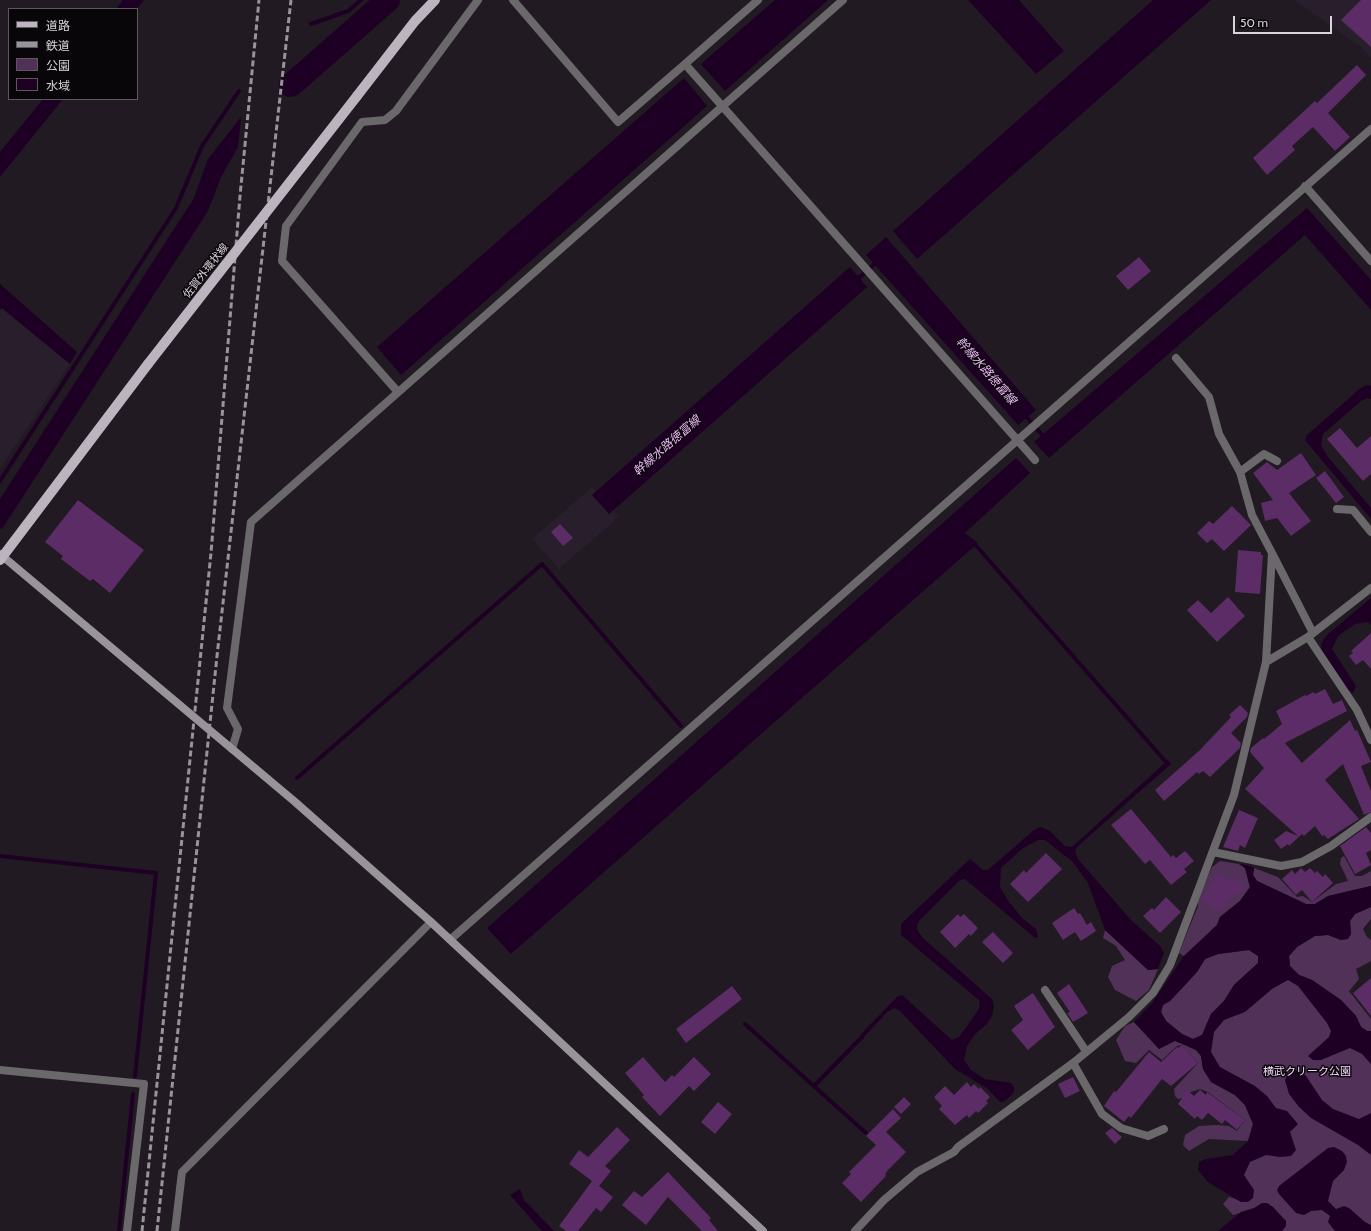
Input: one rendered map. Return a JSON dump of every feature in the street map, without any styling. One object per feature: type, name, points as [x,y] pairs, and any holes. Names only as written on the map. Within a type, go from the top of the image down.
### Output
[{"type":"main road","name":"佐賀外環状線","points":[[1,557],[148,364],[415,21],[435,0]]},
{"type":"street","points":[[398,392],[282,261],[286,226],[362,122],[385,120],[396,111],[478,0]]},
{"type":"street","points":[[513,0],[618,122],[758,0]]},
{"type":"street","points":[[232,749],[238,729],[227,708],[251,522],[843,0]]},
{"type":"street","points":[[685,64],[1035,460]]},
{"type":"street","points":[[451,939],[1017,439],[1371,129]]},
{"type":"street","points":[[1305,186],[1371,261]]},
{"type":"street","points":[[1176,358],[1209,397],[1220,434],[1240,472],[1252,515],[1272,553],[1310,635],[1357,710],[1371,740]]},
{"type":"street","points":[[1240,472],[1264,454],[1277,462]]},
{"type":"street","points":[[1337,509],[1353,510],[1371,532]]},
{"type":"street","points":[[855,1231],[884,1200],[917,1172],[954,1152],[958,1147],[1073,1062],[1129,1017],[1153,993],[1170,965],[1234,795],[1266,662],[1272,553]]},
{"type":"street","points":[[1,557],[232,749],[451,939],[762,1231]]},
{"type":"street","points":[[1266,662],[1310,635],[1371,588]]},
{"type":"street","points":[[1213,852],[1282,866],[1302,862],[1330,846],[1371,817]]},
{"type":"street","points":[[175,1231],[182,1172],[431,922]]},
{"type":"street","points":[[1045,990],[1086,1051]]},
{"type":"street","points":[[1073,1062],[1102,1114],[1121,1128],[1148,1136],[1164,1129]]},
{"type":"street","points":[[0,1070],[144,1084],[127,1231]]},
{"type":"shaded area","points":[[1294,0],[1371,0],[1371,58],[1361,47]]},
{"type":"shaded area","points":[[1,308],[70,364],[0,469],[0,310]]},
{"type":"shaded area","points":[[592,487],[619,517],[559,569],[532,539]]},
{"type":"green space","points":[[1344,856],[1355,876],[1362,876],[1371,871],[1371,886],[1328,896],[1315,904],[1306,904],[1257,881],[1253,875],[1254,868],[1278,877],[1297,897],[1303,896],[1312,902],[1336,884],[1348,881],[1340,864],[1341,858]]},
{"type":"green space","points":[[1220,861],[1239,864],[1245,868],[1250,887],[1240,901],[1220,917],[1217,925],[1184,956],[1179,953],[1198,906],[1197,900],[1212,867]]},
{"type":"green space","points":[[1371,907],[1371,919],[1363,929],[1367,937],[1371,940],[1371,961],[1356,969],[1359,979],[1349,991],[1371,1019],[1371,1031],[1367,1031],[1361,1027],[1356,1016],[1341,1000],[1312,980],[1299,975],[1290,966],[1289,956],[1297,947],[1314,936],[1328,935],[1341,940],[1351,934],[1350,921],[1355,914]]},
{"type":"green space","points":[[1105,930],[1148,970],[1158,969],[1149,990],[1136,1001],[1115,990],[1108,977],[1112,966],[1125,960],[1116,946],[1103,938]]},
{"type":"green space","points":[[1249,950],[1258,956],[1258,963],[1234,985],[1224,1001],[1211,1014],[1202,1035],[1193,1039],[1182,1034],[1166,1021],[1161,1012],[1163,1004],[1170,1001],[1197,972],[1205,959],[1218,954]]},
{"type":"green space","name":"横武クリーク公園","points":[[1278,971],[1314,989],[1371,1040],[1371,1231],[1243,1231],[1247,1211],[1233,1215],[1223,1204],[1229,1197],[1245,1202],[1228,1176],[1274,1131],[1211,1070],[1205,1045],[1217,1019]]},
{"type":"green space","points":[[1134,1022],[1159,1049],[1175,1040],[1196,1050],[1201,1056],[1203,1069],[1211,1082],[1235,1095],[1245,1105],[1253,1124],[1248,1141],[1209,1139],[1189,1151],[1183,1145],[1185,1135],[1199,1126],[1229,1126],[1237,1131],[1245,1120],[1208,1092],[1200,1089],[1191,1092],[1186,1097],[1178,1099],[1175,1096],[1174,1089],[1198,1063],[1182,1045],[1177,1046],[1162,1060],[1149,1050],[1136,1063],[1125,1061],[1116,1040],[1125,1026]]},
{"type":"water","points":[[123,0],[144,0],[138,8],[117,8]]},
{"type":"water","points":[[775,0],[828,0],[725,91],[701,64]]},
{"type":"water","points":[[968,0],[1019,0],[1064,51],[1036,74]]},
{"type":"water","points":[[1153,0],[1211,0],[917,259],[893,231]]},
{"type":"water","points":[[684,78],[707,106],[401,375],[377,347]]},
{"type":"water","points":[[42,100],[62,100],[0,177],[0,152]]},
{"type":"water","points":[[241,117],[238,147],[221,177],[208,211],[2,529],[0,528],[0,499],[193,200],[208,159]]},
{"type":"water","points":[[1307,208],[1371,280],[1371,310],[1305,235],[1049,458],[1034,442]]},
{"type":"water","points":[[886,237],[1036,410],[1018,425],[866,255]]},
{"type":"water","points":[[850,267],[867,287],[609,514],[592,495]]},
{"type":"water","points":[[0,284],[77,352],[70,364],[2,308],[0,310]]},
{"type":"water","points":[[1369,385],[1371,386],[1371,399],[1368,398],[1361,401],[1323,434],[1321,445],[1328,457],[1371,508],[1371,519],[1305,440],[1307,435],[1362,387]]},
{"type":"water","points":[[1016,458],[1030,473],[965,533],[978,543],[511,954],[487,928]]},
{"type":"water","points":[[1371,598],[1371,625],[1368,622],[1355,624],[1338,636],[1332,649],[1356,686],[1353,693],[1346,688],[1322,651],[1321,644],[1327,635]]},
{"type":"water","points":[[1168,760],[1171,764],[1078,846],[1075,851],[1078,859],[1130,919],[1160,946],[1164,953],[1158,969],[1148,970],[1105,930],[1088,883],[1073,862],[1045,840],[1038,840],[1022,849],[1001,868],[1000,887],[1009,902],[1023,919],[1036,929],[1038,937],[1035,938],[965,879],[960,880],[918,922],[917,930],[924,939],[992,999],[994,1006],[992,1016],[986,1025],[975,1034],[967,1046],[964,1060],[971,1070],[985,1079],[1011,1083],[1014,1087],[1014,1092],[1005,1101],[1000,1102],[988,1089],[955,1069],[900,1011],[894,1008],[887,1012],[863,1038],[860,1035],[897,997],[902,995],[952,1040],[959,1037],[979,1009],[980,1001],[901,935],[901,924],[970,859],[983,870],[988,870],[1034,830],[1041,827],[1050,831],[1065,846],[1072,847]]},
{"type":"water","points":[[1239,864],[1254,868],[1253,875],[1257,881],[1306,904],[1315,904],[1328,896],[1371,886],[1371,907],[1355,914],[1350,921],[1351,934],[1348,939],[1341,940],[1328,935],[1315,936],[1297,947],[1289,956],[1290,966],[1299,975],[1312,980],[1341,1000],[1356,1016],[1361,1027],[1367,1031],[1371,1031],[1371,1064],[1362,1054],[1350,1048],[1321,1060],[1313,1060],[1308,1056],[1329,1037],[1331,1031],[1327,1023],[1298,986],[1288,980],[1272,989],[1245,1012],[1224,1020],[1214,1032],[1211,1052],[1220,1067],[1255,1086],[1267,1096],[1276,1108],[1287,1111],[1298,1124],[1290,1132],[1296,1150],[1291,1156],[1280,1157],[1266,1155],[1250,1162],[1244,1175],[1254,1190],[1253,1198],[1248,1202],[1241,1202],[1208,1182],[1198,1170],[1199,1162],[1206,1159],[1233,1155],[1248,1141],[1253,1124],[1245,1105],[1235,1095],[1211,1082],[1203,1069],[1201,1056],[1196,1050],[1175,1041],[1159,1049],[1134,1022],[1152,1003],[1184,956],[1217,925],[1220,917],[1240,901],[1250,887],[1245,868]],"holes":[[[1249,950],[1258,956],[1258,963],[1234,985],[1224,1001],[1211,1014],[1202,1035],[1193,1039],[1182,1034],[1166,1021],[1161,1012],[1163,1005],[1170,1001],[1197,972],[1205,959],[1218,954]]]},
{"type":"water","points":[[1294,1070],[1301,1072],[1306,1076],[1322,1100],[1333,1109],[1359,1119],[1371,1113],[1371,1155],[1358,1145],[1311,1118],[1299,1107],[1289,1094],[1285,1080],[1288,1074]]},
{"type":"water","points":[[1334,1147],[1342,1151],[1346,1156],[1347,1162],[1344,1170],[1333,1181],[1328,1201],[1336,1209],[1344,1206],[1349,1208],[1365,1222],[1371,1225],[1371,1231],[1335,1231],[1328,1222],[1330,1216],[1322,1210],[1311,1211],[1304,1215],[1296,1213],[1277,1190],[1279,1186],[1328,1148]]},
{"type":"water","points":[[520,1189],[524,1200],[554,1231],[542,1231],[510,1195]]},
{"type":"water","points":[[1262,1203],[1267,1203],[1273,1207],[1286,1221],[1286,1226],[1282,1231],[1218,1231],[1241,1212],[1254,1208]]},
{"type":"building","points":[[1361,0],[1371,0],[1371,47],[1341,20]]},
{"type":"building","points":[[1357,65],[1366,75],[1328,113],[1350,137],[1335,151],[1313,127],[1292,146],[1295,150],[1267,175],[1253,158],[1315,101],[1317,103]]},
{"type":"building","points":[[1139,257],[1151,271],[1128,290],[1116,276]]},
{"type":"building","points":[[1340,428],[1357,448],[1371,436],[1371,474],[1363,481],[1327,439]]},
{"type":"building","points":[[1301,453],[1316,475],[1289,493],[1311,521],[1291,536],[1277,518],[1265,521],[1261,503],[1273,500],[1253,473],[1267,462],[1277,470]]},
{"type":"building","points":[[1325,471],[1344,497],[1336,503],[1316,478]]},
{"type":"building","points":[[78,500],[144,550],[110,593],[93,579],[90,581],[61,559],[63,556],[45,542]]},
{"type":"building","points":[[1232,506],[1251,525],[1224,551],[1212,539],[1207,543],[1197,533],[1209,521],[1213,524]]},
{"type":"building","points":[[560,524],[573,538],[563,546],[551,532]]},
{"type":"building","points":[[1238,550],[1261,552],[1261,555],[1263,555],[1260,594],[1235,592]]},
{"type":"building","points":[[1228,597],[1245,616],[1217,642],[1187,610],[1198,600],[1211,613]]},
{"type":"building","points":[[1371,633],[1371,669],[1363,660],[1356,665],[1349,656],[1353,653],[1351,651]]},
{"type":"building","points":[[1325,689],[1333,704],[1342,700],[1347,711],[1285,743],[1302,763],[1350,720],[1355,731],[1357,730],[1371,762],[1361,766],[1371,791],[1371,812],[1364,815],[1343,764],[1325,780],[1359,819],[1328,839],[1324,835],[1322,836],[1315,826],[1304,836],[1302,834],[1289,846],[1288,844],[1281,849],[1274,840],[1286,831],[1298,836],[1245,789],[1264,768],[1250,752],[1251,748],[1282,724],[1276,711],[1305,695],[1306,696],[1314,692],[1315,694]]},
{"type":"building","points":[[1240,705],[1248,713],[1247,717],[1231,733],[1241,743],[1240,748],[1210,777],[1203,771],[1199,774],[1197,772],[1164,801],[1155,790],[1200,750],[1231,717],[1229,715]]},
{"type":"building","points":[[1131,809],[1171,857],[1173,855],[1176,858],[1185,851],[1194,861],[1184,869],[1187,872],[1171,885],[1150,860],[1145,864],[1111,825]]},
{"type":"building","points":[[1239,810],[1258,818],[1245,848],[1240,845],[1238,851],[1223,847]]},
{"type":"building","points":[[1366,827],[1371,833],[1371,850],[1366,853],[1371,865],[1355,874],[1340,846]]},
{"type":"building","points":[[1046,853],[1062,869],[1028,902],[1010,884],[1024,870],[1026,873]]},
{"type":"building","points":[[1301,868],[1305,872],[1310,868],[1315,873],[1317,871],[1323,877],[1325,874],[1333,883],[1312,902],[1302,890],[1296,895],[1282,879],[1292,870],[1295,874]]},
{"type":"building","points":[[1219,873],[1231,880],[1233,877],[1245,885],[1239,895],[1236,894],[1233,898],[1231,897],[1221,912],[1201,900]]},
{"type":"building","points":[[1166,897],[1181,912],[1160,933],[1143,916],[1152,908],[1154,910]]},
{"type":"building","points":[[1074,908],[1078,914],[1080,913],[1087,925],[1091,922],[1096,931],[1081,941],[1075,932],[1063,940],[1052,923]]},
{"type":"building","points":[[958,914],[960,917],[964,914],[978,928],[971,936],[969,934],[955,948],[940,932]]},
{"type":"building","points":[[993,932],[1013,953],[1003,963],[982,942]]},
{"type":"building","points":[[1371,978],[1371,1016],[1353,993]]},
{"type":"building","points":[[1069,984],[1088,1013],[1073,1022],[1067,1013],[1070,1012],[1057,993]]},
{"type":"building","points":[[732,986],[742,999],[686,1043],[676,1029]]},
{"type":"building","points":[[1033,993],[1055,1027],[1028,1050],[1011,1030],[1023,1020],[1014,1006]]},
{"type":"building","points":[[1182,1045],[1198,1063],[1171,1086],[1162,1079],[1131,1118],[1129,1116],[1124,1122],[1104,1106],[1114,1091],[1116,1092],[1149,1052],[1161,1062],[1177,1047],[1178,1048]]},
{"type":"building","points":[[643,1057],[665,1082],[672,1075],[674,1077],[694,1057],[711,1074],[694,1091],[689,1086],[660,1116],[642,1097],[644,1095],[625,1073]]},
{"type":"building","points":[[1073,1077],[1080,1091],[1065,1098],[1058,1084]]},
{"type":"building","points":[[967,1082],[971,1087],[974,1084],[979,1089],[980,1087],[990,1097],[986,1101],[988,1103],[978,1113],[976,1111],[969,1118],[967,1115],[955,1125],[939,1109],[942,1106],[934,1097],[945,1086],[954,1095]]},
{"type":"building","points":[[1187,1090],[1194,1096],[1200,1090],[1206,1095],[1207,1092],[1245,1120],[1237,1130],[1225,1120],[1222,1124],[1208,1113],[1202,1120],[1197,1116],[1195,1119],[1178,1104]]},
{"type":"building","points":[[904,1097],[911,1104],[901,1114],[894,1107]]},
{"type":"building","points":[[718,1102],[732,1114],[715,1134],[701,1122]]},
{"type":"building","points":[[893,1109],[901,1118],[886,1132],[906,1152],[888,1170],[885,1174],[886,1176],[861,1202],[842,1183],[851,1174],[849,1172],[876,1145],[866,1136]]},
{"type":"building","points":[[617,1127],[630,1140],[605,1166],[611,1171],[599,1186],[613,1197],[601,1212],[596,1208],[578,1231],[566,1231],[559,1226],[592,1181],[569,1164],[579,1150],[588,1157]]},
{"type":"building","points":[[1112,1128],[1122,1137],[1115,1144],[1105,1133]]},
{"type":"building","points":[[668,1172],[711,1218],[709,1220],[718,1231],[702,1231],[668,1197],[646,1225],[622,1205],[634,1191],[642,1197]]},
{"type":"waterway","points":[[311,24],[348,11],[361,0]]},
{"type":"waterway","points":[[291,85],[388,0]]},
{"type":"waterway","points":[[0,481],[176,208],[202,146],[239,91]]},
{"type":"waterway","name":"幹線水路徳富線","points":[[855,281],[877,262]]},
{"type":"waterway","name":"幹線水路徳富線","points":[[1023,413],[1045,438]]},
{"type":"waterway","points":[[972,541],[1166,762]]},
{"type":"waterway","points":[[297,778],[542,564],[681,726]]},
{"type":"waterway","points":[[0,856],[156,873],[135,1076]]},
{"type":"waterway","points":[[745,1024],[866,1133]]},
{"type":"waterway","points":[[814,1086],[862,1037]]},
{"type":"waterway","points":[[119,1231],[133,1094]]},
{"type":"railway","points":[[142,1231],[211,553],[240,196],[259,0]]},
{"type":"railway","points":[[157,1231],[217,656],[291,0]]}]
